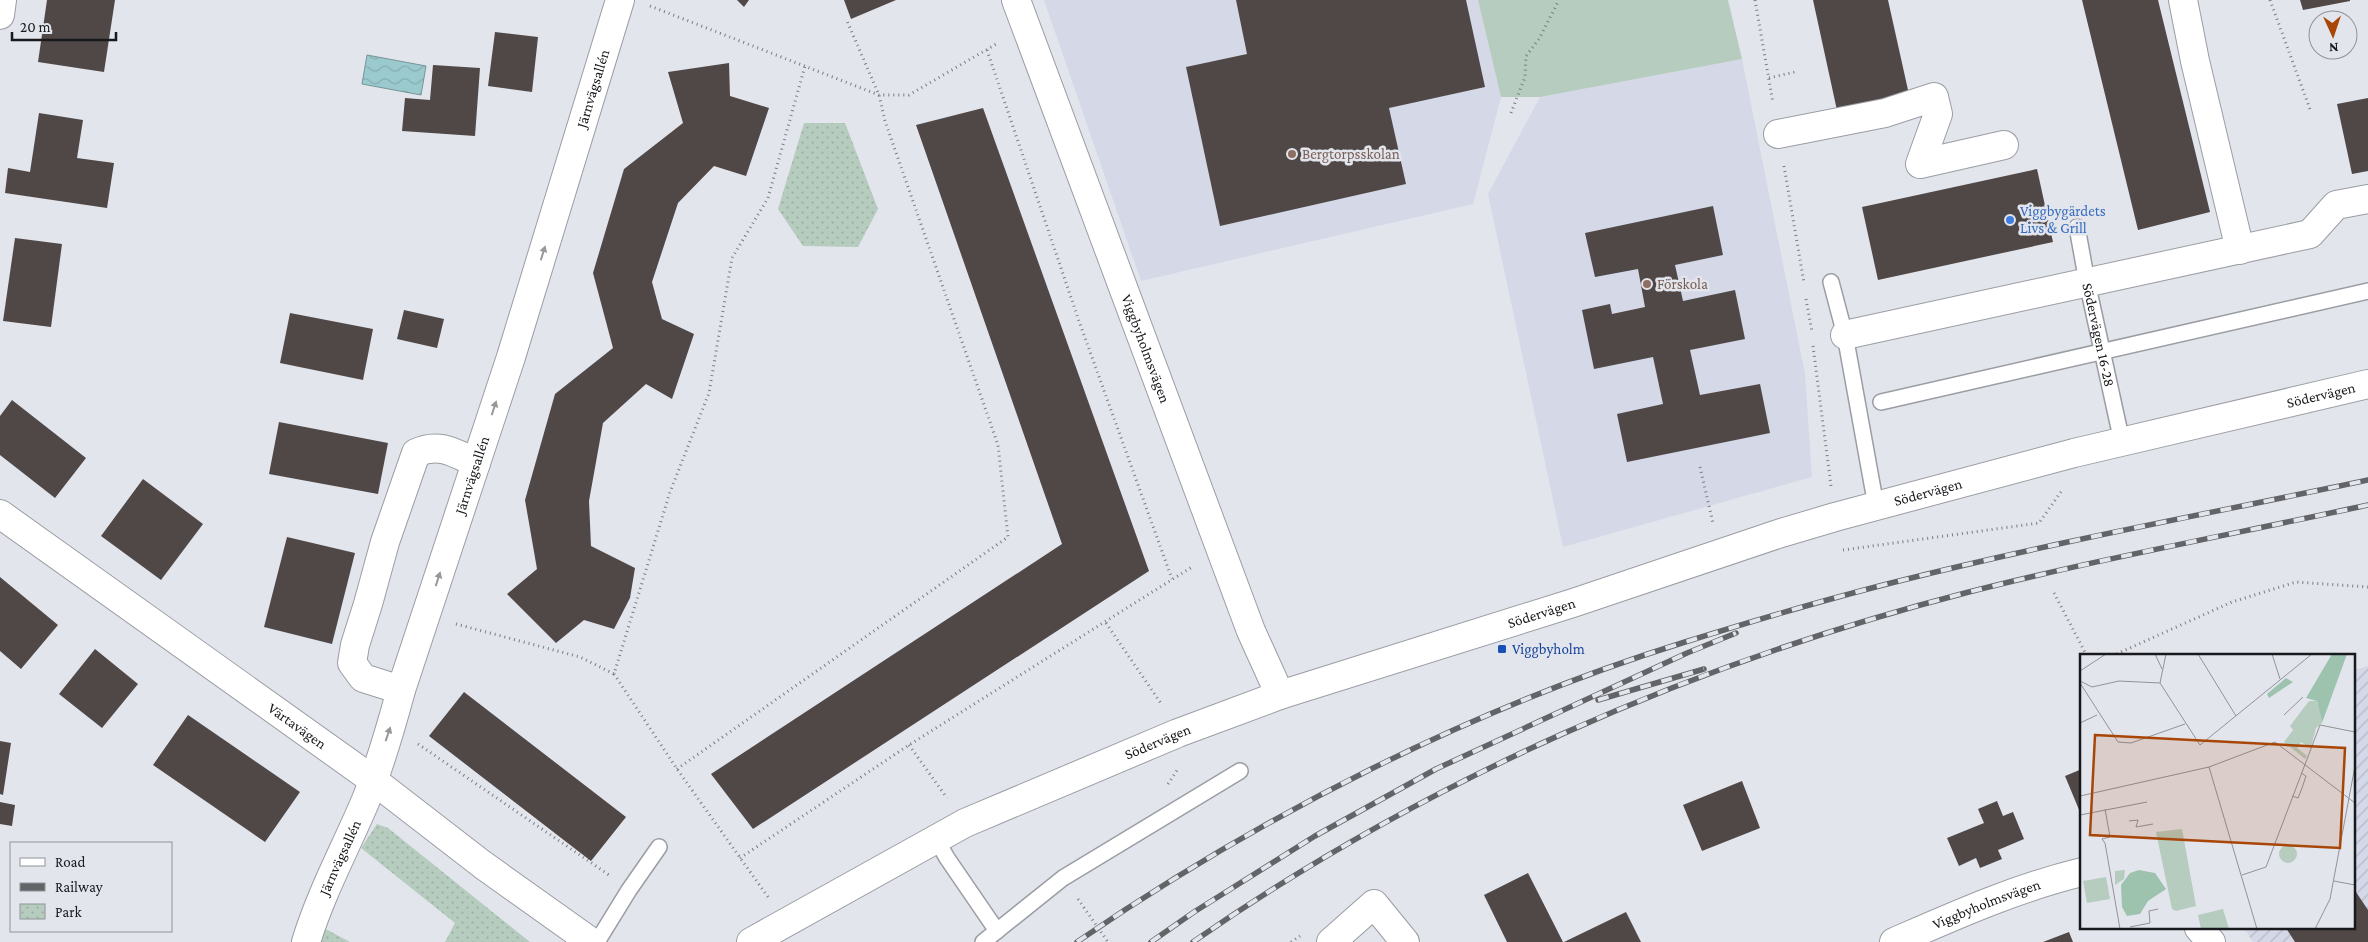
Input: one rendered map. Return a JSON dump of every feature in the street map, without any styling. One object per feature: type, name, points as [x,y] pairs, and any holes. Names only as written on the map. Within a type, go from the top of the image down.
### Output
[{"type":"street","points":[[0,15],[2,0]]},
{"type":"street","points":[[2183,0],[2195,61],[2240,250]]},
{"type":"street","name":"Järnvägsallén","points":[[306,942],[317,906],[366,801],[511,357],[632,2]]},
{"type":"street","name":"Viggbyholmsvägen","points":[[1020,12],[1250,631],[1280,695]]},
{"type":"street","points":[[1778,134],[1885,113],[1934,97],[1938,114],[1920,164],[2004,145]]},
{"type":"street","points":[[1845,335],[2310,234],[2336,205],[2368,199]]},
{"type":"street","name":"Södervägen","points":[[751,942],[965,823],[1113,759],[1280,695],[1574,603],[1781,533],[1835,517],[2122,442],[2368,384]]},
{"type":"street","points":[[401,690],[363,678],[352,663],[355,644],[385,542],[416,453],[429,447],[449,450],[476,463]]},
{"type":"street","name":"Värtavägen","points":[[0,514],[373,780],[483,865],[591,942]]},
{"type":"street","name":"Viggbyholmsvägen","points":[[1894,942],[1963,911],[2028,886],[2080,873]]},
{"type":"street","points":[[1330,942],[1374,904],[1405,942]]},
{"type":"street","points":[[2201,930],[2210,942]]},
{"type":"lane","name":"Södervägen 16-28","points":[[2077,227],[2101,350],[2122,442]]},
{"type":"lane","points":[[1831,282],[1845,335],[1876,506]]},
{"type":"lane","points":[[1881,402],[2101,350],[2368,291]]},
{"type":"lane","points":[[983,942],[1063,878],[1240,771]]},
{"type":"lane","points":[[936,839],[997,930]]},
{"type":"lane","points":[[597,942],[629,890],[659,847]]},
{"type":"path","points":[[1511,113],[1525,77],[1526,56],[1539,39],[1559,0]]},
{"type":"path","points":[[1755,0],[1812,338],[1835,517]]},
{"type":"path","points":[[2270,0],[2311,112]]},
{"type":"path","points":[[632,2],[805,66],[879,96],[909,95],[987,50],[1020,12]]},
{"type":"path","points":[[677,769],[1008,537],[998,445],[885,121],[879,96],[847,21]]},
{"type":"path","points":[[987,50],[1080,324],[1172,579]]},
{"type":"path","points":[[614,674],[670,492],[709,393],[732,258],[768,198],[805,66]]},
{"type":"path","points":[[1769,78],[1795,72]]},
{"type":"path","points":[[1700,467],[1714,524]]},
{"type":"path","points":[[1840,550],[2039,523],[2067,483]]},
{"type":"path","points":[[740,858],[909,746],[1172,579],[1221,550]]},
{"type":"path","points":[[2116,654],[2232,602],[2296,582],[2368,587]]},
{"type":"path","points":[[2054,593],[2086,654]]},
{"type":"path","points":[[425,616],[580,656],[614,674],[677,769],[786,922]]},
{"type":"path","points":[[391,725],[629,890]]},
{"type":"path","points":[[909,746],[965,823]]},
{"type":"path","points":[[1063,878],[1108,942]]},
{"type":"shaded area","name":"Bergtorpsskolan","points":[[1044,0],[1478,0],[1501,97],[1473,204],[1141,281]]},
{"type":"shaded area","name":"Förskola","points":[[1742,59],[1805,374],[1812,477],[1563,547],[1488,194],[1540,97]]},
{"type":"shaded area","points":[[2368,666],[2368,942],[2253,942],[2245,930],[2356,930],[2356,669]]},
{"type":"green space","points":[[1478,0],[1728,0],[1742,59],[1540,97],[1501,97]]},
{"type":"green space","points":[[804,123],[845,123],[878,209],[858,247],[803,246],[778,209]]},
{"type":"green space","points":[[377,824],[388,828],[530,942],[445,942],[455,923],[361,848]]},
{"type":"green space","points":[[320,926],[350,942],[317,942]]},
{"type":"water","points":[[367,55],[426,66],[421,95],[362,84]]},
{"type":"building","points":[[47,0],[115,0],[104,72],[38,62]]},
{"type":"building","points":[[737,0],[749,0],[744,7]]},
{"type":"building","points":[[844,0],[896,0],[851,19]]},
{"type":"building","points":[[1236,0],[1466,0],[1485,87],[1389,108],[1406,184],[1220,226],[1186,67],[1247,54]]},
{"type":"building","points":[[1813,0],[1888,0],[1910,99],[1838,115]]},
{"type":"building","points":[[2082,0],[2158,0],[2210,212],[2138,230]]},
{"type":"building","points":[[2300,0],[2350,0],[2350,1],[2303,10]]},
{"type":"building","points":[[495,32],[538,37],[532,92],[488,86]]},
{"type":"building","points":[[729,63],[730,96],[769,108],[746,176],[714,166],[678,203],[652,282],[662,319],[694,334],[672,399],[646,384],[603,423],[589,501],[591,546],[635,568],[630,598],[614,629],[584,620],[556,643],[507,594],[537,569],[525,500],[555,394],[613,348],[593,273],[624,169],[683,123],[668,72]]},
{"type":"building","points":[[433,65],[480,68],[475,136],[402,131],[405,98],[430,100]]},
{"type":"building","points":[[2368,98],[2368,171],[2352,174],[2337,104]]},
{"type":"building","points":[[983,108],[1149,571],[753,829],[711,774],[1062,544],[916,125]]},
{"type":"building","points":[[39,113],[83,120],[77,158],[114,163],[107,208],[5,193],[8,168],[30,172]]},
{"type":"building","points":[[2037,169],[2053,242],[1878,280],[1862,207]]},
{"type":"building","points":[[1713,206],[1723,255],[1675,265],[1683,301],[1735,290],[1745,339],[1690,350],[1700,395],[1760,384],[1770,433],[1627,462],[1617,414],[1663,404],[1653,357],[1594,369],[1582,310],[1610,304],[1612,314],[1645,307],[1638,269],[1595,277],[1585,233]]},
{"type":"building","points":[[15,238],[62,244],[51,327],[3,321]]},
{"type":"building","points":[[404,310],[444,319],[437,348],[397,339]]},
{"type":"building","points":[[290,313],[373,329],[363,380],[280,363]]},
{"type":"building","points":[[12,400],[86,458],[55,498],[0,455],[0,416]]},
{"type":"building","points":[[279,422],[388,443],[378,494],[269,474]]},
{"type":"building","points":[[143,479],[203,524],[161,580],[101,536]]},
{"type":"building","points":[[287,537],[355,553],[332,644],[264,627]]},
{"type":"building","points":[[0,577],[58,625],[21,669],[0,651]]},
{"type":"building","points":[[95,649],[138,684],[102,728],[59,694]]},
{"type":"building","points":[[464,692],[626,817],[591,861],[429,736]]},
{"type":"building","points":[[188,715],[300,792],[265,842],[153,765]]},
{"type":"building","points":[[0,741],[11,743],[3,795],[0,794]]},
{"type":"building","points":[[2080,770],[2080,812],[2065,776]]},
{"type":"building","points":[[1742,781],[1760,828],[1702,851],[1683,805]]},
{"type":"building","points":[[1997,801],[2003,816],[2013,812],[2024,839],[1998,850],[2002,859],[1980,868],[1976,858],[1959,866],[1947,838],[1984,823],[1978,809]]},
{"type":"building","points":[[0,802],[15,805],[12,826],[0,824]]},
{"type":"building","points":[[1528,873],[1563,942],[1507,942],[1484,895]]},
{"type":"building","points":[[2356,892],[2368,910],[2368,942],[2295,942],[2287,930],[2356,930]]},
{"type":"building","points":[[1626,912],[1641,942],[1564,942]]},
{"type":"building","points":[[2069,932],[2073,942],[2043,942]]},
{"type":"railway","points":[[1077,942],[1220,851],[1294,809],[1448,733],[1526,699],[1605,669],[1685,642],[1818,602],[1899,581],[2074,541],[2368,480]]},
{"type":"railway","points":[[1193,942],[1282,883],[1373,829],[1467,779],[1564,733],[1662,692],[1762,655],[1863,622],[1965,593],[2116,558],[2368,505]]},
{"type":"railway","points":[[1151,942],[1194,912],[1315,836],[1436,769],[1687,653],[1736,633]]},
{"type":"railway","points":[[1598,700],[1704,669]]},
{"type":"place","name":"Bergtorpsskolan","points":[[1292,154]]},
{"type":"place","name":"Viggbygärdets Livs & Grill","points":[[2010,220]]},
{"type":"place","name":"Förskola","points":[[1647,284]]},
{"type":"place","name":"Viggbyholm","points":[[1502,649]]}]
